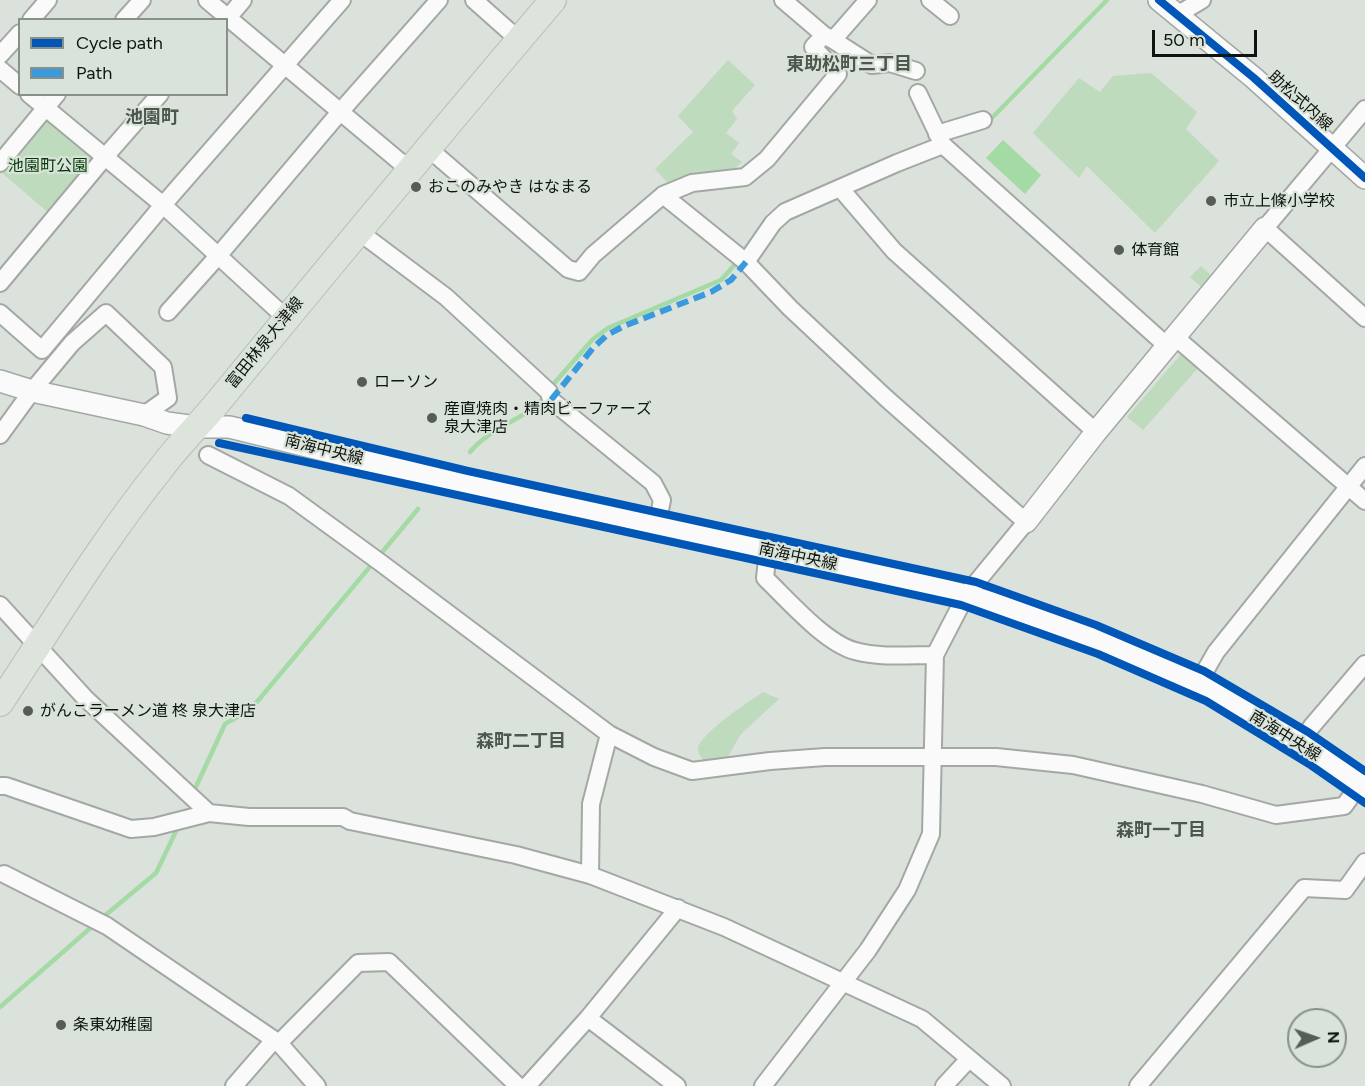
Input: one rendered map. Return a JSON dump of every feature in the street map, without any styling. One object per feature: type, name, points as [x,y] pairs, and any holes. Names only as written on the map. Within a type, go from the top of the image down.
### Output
[{"type":"main road","name":"富田林泉大津線","points":[[0,703],[120,524],[162,466],[553,0]]},
{"type":"street","points":[[33,18],[48,0]]},
{"type":"street","points":[[126,18],[142,0]]},
{"type":"street","points":[[207,0],[225,18]]},
{"type":"street","points":[[227,18],[243,0]]},
{"type":"street","points":[[0,314],[42,350],[163,205],[342,0]]},
{"type":"street","points":[[168,312],[439,0]]},
{"type":"street","points":[[474,0],[519,40]]},
{"type":"street","points":[[783,0],[829,38],[872,65],[890,63],[916,71]]},
{"type":"street","points":[[428,148],[568,268],[579,272],[593,255],[663,195],[692,183],[745,177],[767,159],[838,74],[813,47],[829,38],[868,0]]},
{"type":"street","points":[[930,0],[950,16]]},
{"type":"street","name":"助松式内線","points":[[1159,0],[1254,78],[1365,178]]},
{"type":"street","points":[[1177,15],[1202,0]]},
{"type":"street","points":[[228,21],[284,64],[411,171]]},
{"type":"street","points":[[0,55],[18,35]]},
{"type":"street","points":[[0,69],[18,84]]},
{"type":"street","points":[[918,93],[940,139],[1170,341],[1365,501]]},
{"type":"street","points":[[31,96],[163,205],[286,318]]},
{"type":"street","points":[[0,163],[55,96]]},
{"type":"street","points":[[0,283],[158,96]]},
{"type":"street","points":[[763,1086],[868,950],[907,890],[931,834],[935,656],[966,595],[1170,341],[1365,108]]},
{"type":"street","points":[[743,260],[785,212],[983,120]]},
{"type":"street","points":[[840,188],[894,251],[1096,432]]},
{"type":"street","points":[[663,195],[743,260],[790,308],[886,398],[1026,522]]},
{"type":"street","points":[[1265,228],[1365,318]]},
{"type":"street","points":[[358,231],[446,297],[547,390],[551,400],[653,483],[662,500],[657,525]]},
{"type":"street","points":[[87,296],[163,367],[168,398],[144,415]]},
{"type":"street","points":[[0,435],[32,391],[72,343],[106,313]]},
{"type":"street","points":[[0,381],[32,391]]},
{"type":"street","name":"南海中央線","points":[[32,391],[144,415],[167,423],[196,427],[230,427],[456,482],[555,501],[966,595],[1085,635],[1132,654],[1197,685],[1300,743],[1363,786]]},
{"type":"street","points":[[208,455],[289,496],[609,734],[654,757],[692,771],[825,757],[996,757],[1073,765],[1203,794],[1276,815],[1344,806],[1363,786]]},
{"type":"street","points":[[1197,685],[1216,652],[1365,466]]},
{"type":"street","points":[[768,550],[765,578],[834,643],[870,654],[935,656]]},
{"type":"street","points":[[0,605],[85,698],[209,813]]},
{"type":"street","points":[[1300,743],[1365,664]]},
{"type":"street","points":[[590,875],[591,804],[609,734]]},
{"type":"street","points":[[0,786],[6,786],[131,829],[154,827],[182,818],[209,813],[249,817],[344,817],[350,821],[516,855],[590,875],[724,927],[922,1019],[1002,1086]]},
{"type":"street","points":[[1138,1086],[1304,888],[1345,890],[1365,862]]},
{"type":"street","points":[[4,874],[107,926],[277,1042],[317,1086]]},
{"type":"street","points":[[527,1086],[588,1018],[678,908]]},
{"type":"street","points":[[234,1086],[358,963],[389,962],[518,1086]]},
{"type":"street","points":[[588,1018],[678,1086]]},
{"type":"street","points":[[944,1086],[969,1059]]},
{"type":"green space","points":[[728,60],[755,85],[732,111],[737,119],[726,133],[739,143],[731,154],[742,162],[729,173],[667,182],[655,169],[693,132],[678,116]]},
{"type":"green space","points":[[1151,73],[1197,112],[1186,129],[1219,161],[1155,233],[1087,166],[1079,178],[1033,133],[1079,78],[1100,92],[1113,76]]},
{"type":"green space","name":"池園町公園","points":[[49,118],[92,155],[93,161],[50,214],[2,173],[42,121]]},
{"type":"green space","points":[[1201,266],[1211,275],[1201,287],[1190,277]]},
{"type":"green space","points":[[1182,353],[1198,368],[1143,430],[1127,417]]},
{"type":"green space","points":[[763,692],[779,699],[741,734],[724,763],[705,762],[698,749],[707,735],[726,718]]},
{"type":"shaded area","points":[[1003,140],[1041,175],[1025,194],[986,158]]},
{"type":"waterway","points":[[988,122],[1107,0]]},
{"type":"waterway","points":[[550,388],[593,339],[608,328],[721,280],[738,261]]},
{"type":"waterway","points":[[470,452],[488,435],[530,410],[546,395]]},
{"type":"waterway","points":[[379,556],[418,509]]},
{"type":"waterway","points":[[194,791],[225,724],[251,709],[373,563]]},
{"type":"waterway","points":[[102,918],[156,873],[179,825]]},
{"type":"waterway","points":[[0,1007],[95,924]]},
{"type":"marked path","points":[[551,400],[593,348],[607,335],[624,326],[711,292],[731,280],[746,262]]},
{"type":"cycle path","points":[[1159,0],[1254,78],[1365,178]]},
{"type":"cycle path","points":[[246,418],[468,471],[976,582],[1096,625],[1204,671],[1308,732],[1365,771]]},
{"type":"cycle path","points":[[219,443],[961,605],[1098,654],[1206,701],[1309,764],[1365,803]]},
{"type":"place","name":"おこのみやき はなまる","points":[[416,187]]},
{"type":"place","name":"市立上條小学校","points":[[1211,201]]},
{"type":"place","name":"体育館","points":[[1119,250]]},
{"type":"place","name":"ローソン","points":[[362,382]]},
{"type":"place","name":"産直焼肉・精肉ビーファーズ 泉大津店","points":[[432,418]]},
{"type":"place","name":"がんこラーメン道 柊 泉大津店","points":[[28,711]]},
{"type":"place","name":"条東幼稚園","points":[[61,1025]]},
{"type":"district","name":"東助松町三丁目","points":[[849,65]]},
{"type":"district","name":"池園町","points":[[152,118]]},
{"type":"district","name":"森町二丁目","points":[[521,742]]},
{"type":"district","name":"森町一丁目","points":[[1161,831]]}]
